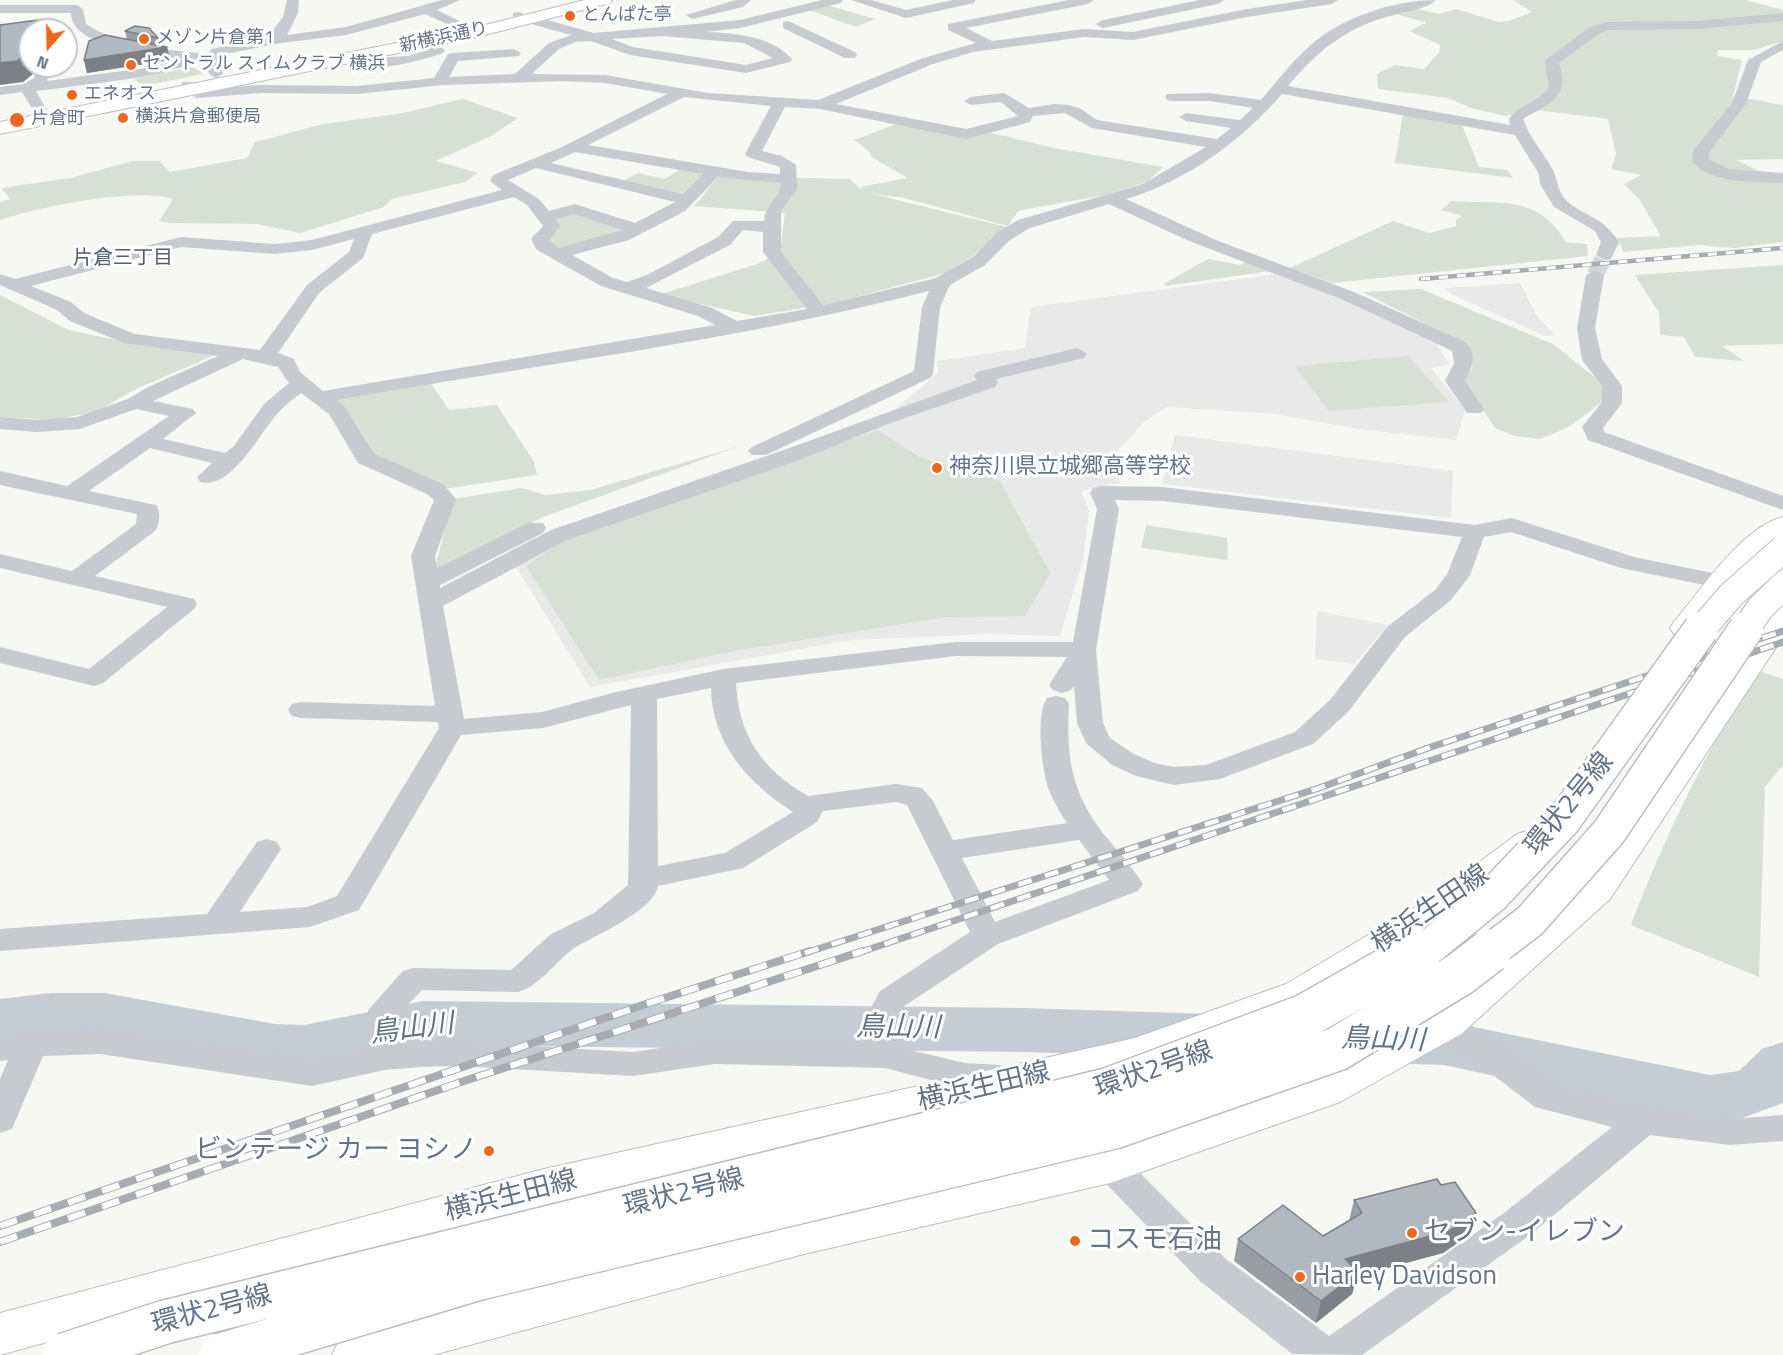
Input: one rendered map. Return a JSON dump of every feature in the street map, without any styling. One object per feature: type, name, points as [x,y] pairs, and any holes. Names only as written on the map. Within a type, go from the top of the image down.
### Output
[{"type":"main road","name":"新横浜通り","points":[[0,128],[470,28],[526,19],[585,0]]},
{"type":"main road","name":"新横浜通り","points":[[220,81],[346,60],[477,32],[604,0]]},
{"type":"main road","name":"新横浜通り","points":[[0,122],[190,87]]},
{"type":"main road","name":"横浜生田線","points":[[0,1334],[544,1187],[1026,1080],[1140,1052],[1300,994],[1448,904],[1547,829],[1596,769],[1686,627],[1754,546],[1783,525]]},
{"type":"main road","name":"環状2号線","points":[[64,1355],[165,1322],[1110,1089],[1305,1016],[1432,945],[1492,896],[1563,821],[1692,640],[1731,596],[1783,549]]},
{"type":"main road","name":"環状2号線","points":[[220,1355],[480,1278],[1114,1127],[1337,1049],[1460,974],[1530,921],[1609,832],[1760,608],[1783,586]]},
{"type":"main road","points":[[356,1355],[800,1236],[1110,1166],[1325,1091],[1447,1024],[1597,890],[1783,614]]},
{"type":"street","points":[[281,39],[280,30],[288,23],[293,0]]},
{"type":"street","points":[[212,58],[216,52],[281,39],[306,39],[426,10],[454,0]]},
{"type":"street","points":[[682,15],[721,9],[745,0]]},
{"type":"street","points":[[521,76],[554,46],[573,38],[740,24],[837,0]]},
{"type":"street","points":[[857,0],[906,14],[970,0]]},
{"type":"street","points":[[1017,0],[1092,20],[1218,0]]},
{"type":"street","points":[[991,46],[953,27],[1088,0]]},
{"type":"street","points":[[1298,0],[1392,12]]},
{"type":"street","points":[[322,397],[819,312],[942,282],[979,261],[1004,236],[1024,224],[1149,187],[1219,144],[1244,124],[1323,42],[1352,25],[1430,0]]},
{"type":"street","points":[[820,105],[928,61],[959,51],[1084,33],[1133,36],[1247,13],[1325,2]]},
{"type":"street","points":[[0,9],[82,5],[77,21],[82,27],[113,43],[212,58]]},
{"type":"street","points":[[426,10],[470,28]]},
{"type":"street","points":[[1605,255],[1610,242],[1601,228],[1560,204],[1548,184],[1547,174],[1520,131],[1516,119],[1550,96],[1556,88],[1557,81],[1552,62],[1595,30],[1616,25],[1698,25],[1783,17]]},
{"type":"street","points":[[760,18],[786,25],[850,55]]},
{"type":"street","points":[[526,19],[586,19]]},
{"type":"street","points":[[526,19],[591,36],[630,51],[746,69],[784,59],[755,42],[732,38],[683,37],[662,32]]},
{"type":"street","points":[[732,38],[813,20]]},
{"type":"street","points":[[1084,33],[1092,20]]},
{"type":"street","points":[[1783,45],[1755,60],[1739,104],[1713,135],[1700,161],[1708,168],[1723,172],[1783,178]]},
{"type":"street","points":[[346,60],[352,63],[370,63],[411,60],[438,50]]},
{"type":"street","points":[[439,82],[453,57],[514,53]]},
{"type":"street","points":[[0,91],[162,70],[180,65],[194,57]]},
{"type":"street","points":[[212,58],[220,81]]},
{"type":"street","points":[[190,87],[197,94],[261,89],[357,90],[521,76],[605,79],[638,87],[684,92],[708,98],[820,105],[966,134],[1025,119],[1026,113]]},
{"type":"street","points":[[27,88],[41,78]]},
{"type":"street","points":[[1229,85],[1245,91],[1272,96],[1520,131]]},
{"type":"street","points":[[27,88],[42,114]]},
{"type":"street","points":[[684,92],[633,115],[573,147],[499,178],[498,181],[533,202],[552,226],[540,239],[540,243],[557,254],[607,282],[705,312],[735,327]]},
{"type":"street","points":[[1172,98],[1272,96]]},
{"type":"street","points":[[971,101],[1004,97],[1026,113],[1050,108],[1067,108],[1078,111],[1092,124],[1219,144]]},
{"type":"street","points":[[734,158],[745,159],[753,154],[780,103]]},
{"type":"street","points":[[1164,135],[1190,113],[1244,124]]},
{"type":"street","points":[[628,156],[647,143]]},
{"type":"street","points":[[573,147],[748,177],[788,179]]},
{"type":"street","points":[[753,154],[776,159],[788,165],[789,189],[773,211],[772,252],[819,312]]},
{"type":"street","points":[[533,163],[686,200]]},
{"type":"street","points":[[557,254],[623,236],[679,207],[715,171]]},
{"type":"street","points":[[8,282],[181,242],[275,249],[312,245],[515,192]]},
{"type":"street","points":[[1110,198],[1221,248],[1301,275],[1376,306],[1426,332],[1450,341],[1461,349],[1464,363],[1455,381],[1473,409]]},
{"type":"street","points":[[545,217],[575,209],[637,229]]},
{"type":"street","points":[[628,288],[653,279],[724,241],[739,225],[772,227]]},
{"type":"street","points":[[265,357],[313,289],[357,254],[365,231]]},
{"type":"street","points":[[1595,275],[1587,328],[1592,360],[1612,386],[1612,403],[1592,427],[1594,436],[1783,503]]},
{"type":"street","points":[[0,940],[310,917],[348,903],[451,721],[423,556],[445,499],[435,489],[366,458],[337,410],[291,374],[287,363],[265,357],[131,339],[77,317],[64,306],[8,282]]},
{"type":"street","points":[[430,593],[547,522],[751,455],[923,374],[931,307],[942,282]]},
{"type":"street","points":[[430,593],[559,535],[789,456],[988,383],[984,376],[1077,354]]},
{"type":"street","points":[[0,423],[36,426],[80,423],[135,403],[155,391],[237,355]]},
{"type":"street","points":[[208,477],[241,450],[271,408],[301,383]]},
{"type":"street","points":[[70,494],[186,413],[135,403]]},
{"type":"street","points":[[146,441],[229,460]]},
{"type":"street","points":[[0,478],[148,510],[147,526],[76,579]]},
{"type":"street","points":[[1475,532],[1458,575],[1443,595],[1396,632],[1339,706],[1304,738],[1210,773],[1174,776],[1146,770],[1122,759],[1099,742],[1090,723],[1084,650],[1108,509],[1101,493],[1163,494],[1475,532],[1512,525],[1629,563],[1724,582]]},
{"type":"street","points":[[0,561],[185,604],[94,678],[4,660]]},
{"type":"street","points":[[302,710],[451,721],[543,720],[723,677],[956,649],[1084,650]]},
{"type":"street","points":[[885,1056],[884,1013],[891,999],[987,936],[1128,884],[1086,830],[1062,789],[1054,736],[1059,694],[1084,650]]},
{"type":"street","points":[[723,677],[726,715],[734,739],[753,765],[789,798],[807,808]]},
{"type":"street","points":[[385,1058],[384,1010],[414,979],[519,981],[562,942],[612,914],[643,889],[644,695]]},
{"type":"street","points":[[807,808],[817,803],[897,793],[912,794],[919,801],[987,936]]},
{"type":"street","points":[[643,879],[732,861],[807,816],[807,808]]},
{"type":"street","points":[[945,851],[1086,830]]},
{"type":"street","points":[[216,924],[267,849]]},
{"type":"street","points":[[1363,955],[1447,1024],[1547,1098],[1644,1121],[1730,1132],[1783,1128]]},
{"type":"street","points":[[0,1120],[16,1047],[100,1042],[312,1073],[385,1058],[459,1054],[633,1064],[715,1052],[885,1056],[965,1076],[1026,1080],[1213,1270],[1318,1352],[1517,1224],[1644,1121]]},
{"type":"shaded area","points":[[1513,0],[1746,0],[1783,10],[1783,41],[1753,50],[1718,50],[1717,56],[1742,60],[1733,96],[1783,105],[1783,159],[1736,160],[1783,182],[1783,242],[1734,248],[1699,245],[1624,252],[1617,238],[1661,236],[1639,199],[1624,184],[1641,175],[1611,169],[1616,154],[1608,119],[1536,110],[1506,116],[1473,109],[1448,98],[1378,89],[1377,74],[1395,65],[1424,69],[1439,53],[1440,45],[1410,31],[1427,22],[1398,15],[1417,9],[1439,14],[1456,9],[1498,22],[1509,21],[1532,12]]},
{"type":"shaded area","points":[[824,4],[875,19],[856,27],[806,9]]},
{"type":"shaded area","points":[[193,67],[203,74],[143,86],[134,79]]},
{"type":"shaded area","points":[[463,99],[518,118],[491,136],[436,161],[478,173],[465,182],[392,199],[384,207],[300,233],[257,224],[159,221],[173,199],[136,195],[62,204],[0,220],[0,202],[10,199],[1,188],[70,178],[133,161],[159,161],[170,172],[247,158],[255,142],[323,124],[398,114]]},
{"type":"shaded area","points":[[1403,113],[1462,125],[1479,167],[1507,170],[1513,178],[1395,163]]},
{"type":"shaded area","points":[[899,123],[957,136],[992,133],[1054,148],[1163,167],[1147,182],[1104,195],[1018,211],[1008,226],[904,198],[873,194],[1007,227],[970,258],[946,273],[828,304],[755,316],[658,295],[760,263],[780,252],[785,213],[694,206],[719,176],[850,179],[865,193],[860,187],[907,178],[872,157],[869,151],[854,140]]},
{"type":"shaded area","points":[[681,169],[698,171],[704,176],[684,195],[621,182],[638,173],[665,179]]},
{"type":"shaded area","points":[[1451,201],[1501,203],[1530,209],[1543,216],[1555,227],[1566,242],[1587,244],[1588,256],[1332,283],[1290,268],[1393,221],[1429,233],[1456,226],[1456,220],[1462,216],[1441,210]]},
{"type":"shaded area","points":[[572,211],[621,230],[621,233],[557,250],[546,245],[552,217]]},
{"type":"shaded area","points":[[1208,259],[1240,265],[1248,261],[1271,271],[1166,286],[1163,284]]},
{"type":"shaded area","points":[[1783,265],[1783,344],[1722,346],[1744,361],[1695,357],[1684,337],[1660,335],[1659,313],[1635,275]]},
{"type":"shaded area","name":"神奈川県立城郷高等学校","points":[[1277,274],[1303,282],[1436,343],[1449,364],[1431,368],[1465,410],[1456,440],[1358,429],[1276,414],[1167,407],[1144,422],[1117,452],[1120,483],[1081,491],[1089,511],[1083,560],[1060,636],[987,634],[852,640],[590,687],[515,565],[567,534],[875,426],[938,373],[937,361],[1025,348],[1031,307]]},
{"type":"shaded area","points":[[1520,283],[1536,315],[1555,335],[1545,336],[1451,294],[1445,288]]},
{"type":"shaded area","points":[[1421,289],[1553,344],[1602,383],[1603,401],[1569,427],[1540,439],[1514,436],[1495,428],[1463,381],[1472,369],[1466,344],[1362,292]]},
{"type":"shaded area","points":[[0,295],[68,330],[127,342],[219,353],[136,389],[96,412],[51,420],[0,417]]},
{"type":"shaded area","points":[[1408,356],[1449,402],[1329,411],[1295,366]]},
{"type":"shaded area","points":[[430,382],[449,410],[497,405],[534,462],[537,475],[444,489],[373,455],[336,399]]},
{"type":"shaded area","points":[[878,430],[921,458],[1000,481],[1050,573],[1025,616],[947,617],[739,650],[599,680],[526,566],[569,537]]},
{"type":"shaded area","points":[[1175,435],[1453,471],[1451,518],[1162,484]]},
{"type":"shaded area","points":[[740,446],[543,517],[446,567],[435,567],[453,499],[522,488],[546,495],[590,490]]},
{"type":"shaded area","points":[[1146,525],[1227,538],[1228,560],[1141,548]]},
{"type":"shaded area","points":[[1317,611],[1388,625],[1354,664],[1315,659]]},
{"type":"shaded area","points":[[1753,669],[1783,679],[1783,765],[1765,787],[1759,977],[1631,925],[1672,827]]},
{"type":"building","points":[[18,23],[17,61],[0,63],[0,25]]},
{"type":"building","points":[[135,26],[149,28],[158,38],[125,31]]},
{"type":"building","points":[[105,35],[167,47],[84,60],[89,41]]},
{"type":"building","points":[[1437,1179],[1441,1185],[1455,1182],[1476,1213],[1449,1231],[1345,1259],[1358,1272],[1321,1301],[1238,1239],[1283,1205],[1323,1236],[1362,1213],[1354,1200]]},
{"type":"waterway","name":"鳥山川","points":[[0,1021],[51,1014],[105,1014],[275,1046],[304,1047],[423,1023],[1024,1030],[1211,1036]]},
{"type":"waterway","name":"鳥山川","points":[[1381,1041],[1444,1043],[1710,1099],[1742,1094],[1760,1087],[1776,1075],[1783,1065]]},
{"type":"waterway","name":"鳥山川","points":[[1777,1075],[1783,1076]]},
{"type":"tunnel","points":[[1595,275],[1605,255]]},
{"type":"railway","points":[[1421,279],[1783,248]]},
{"type":"railway","points":[[805,953],[1319,788],[1428,748],[1783,631]]},
{"type":"railway","points":[[858,953],[1783,642]]},
{"type":"railway","points":[[0,1226],[646,1004],[810,951]]},
{"type":"railway","points":[[0,1242],[464,1081],[863,951]]},
{"type":"place","name":"とんぱた亭","points":[[570,16]]},
{"type":"place","name":"メゾン片倉第1","points":[[144,39]]},
{"type":"place","name":"セントラル スイムクラブ 横浜","points":[[131,65]]},
{"type":"place","name":"エネオス","points":[[72,95]]},
{"type":"place","name":"横浜片倉郵便局","points":[[123,118]]},
{"type":"place","name":"片倉町","points":[[17,120]]},
{"type":"place","name":"神奈川県立城郷高等学校","points":[[937,468]]},
{"type":"place","name":"ビンテージ カー ヨシノ","points":[[489,1151]]},
{"type":"place","name":"セブン-イレブン","points":[[1412,1233]]},
{"type":"place","name":"コスモ石油","points":[[1075,1241]]},
{"type":"place","name":"Harley Davidson","points":[[1300,1277]]},
{"type":"district","name":"片倉三丁目","points":[[123,259]]}]
